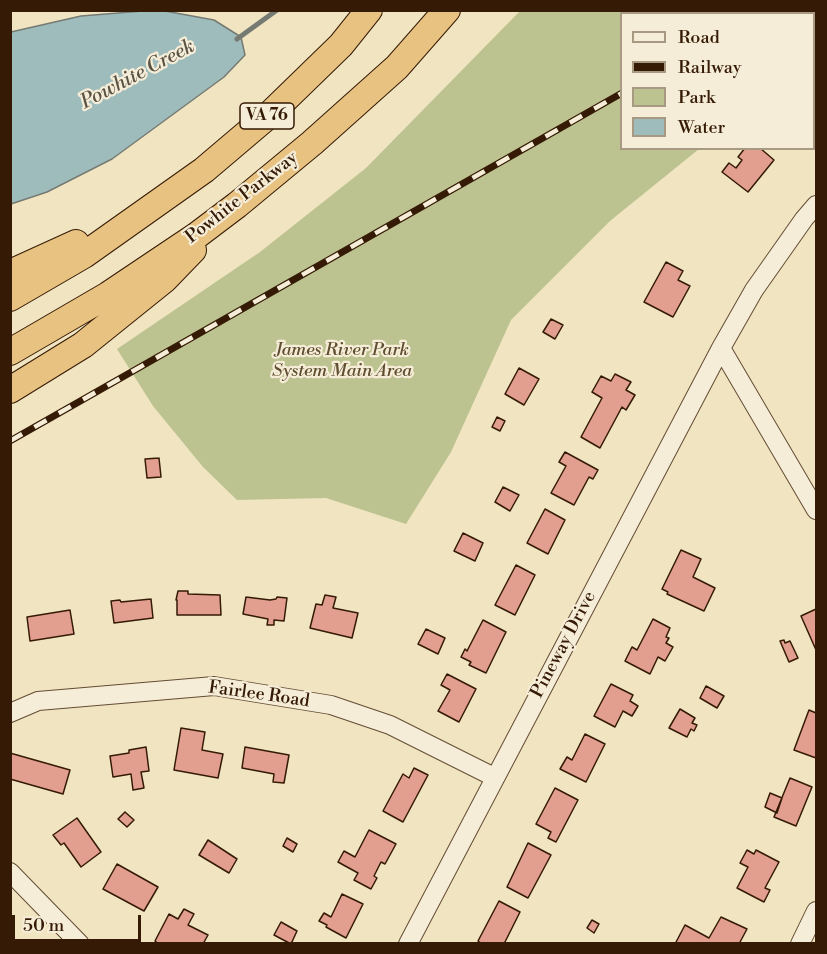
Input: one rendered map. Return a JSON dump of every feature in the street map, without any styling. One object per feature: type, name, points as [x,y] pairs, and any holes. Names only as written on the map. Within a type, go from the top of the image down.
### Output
[{"type":"highway","name":"VA 76","points":[[10,298],[84,255],[204,170],[270,114],[341,45],[369,10]]},
{"type":"highway","name":"Powhite Parkway","points":[[10,352],[108,295],[196,237],[237,205],[312,143],[397,67],[447,10]]},
{"type":"highway","points":[[10,390],[82,345],[165,279],[237,205]]},
{"type":"highway","points":[[10,273],[153,208]]},
{"type":"street","name":"Pineway Drive","points":[[408,944],[721,348],[754,290],[816,205]]},
{"type":"street","points":[[721,348],[816,510]]},
{"type":"street","name":"Fairlee Road","points":[[10,713],[38,701],[214,686],[331,705],[390,725],[494,777]]},
{"type":"street","points":[[10,872],[80,944]]},
{"type":"street","points":[[800,944],[816,911]]},
{"type":"green space","name":"James River Park System Main Area","points":[[520,11],[816,11],[815,54],[815,12],[620,12],[620,150],[698,150],[610,221],[511,320],[451,452],[406,524],[326,498],[237,500],[203,467],[153,406],[117,349],[260,252],[366,168]]},
{"type":"water","points":[[165,11],[214,20],[241,37],[245,55],[224,77],[112,159],[47,192],[11,204],[11,32],[81,16]]},
{"type":"building","points":[[815,88],[816,88],[815,119]]},
{"type":"building","points":[[743,150],[762,150],[774,160],[748,192],[722,172],[729,163],[736,168],[742,160],[738,157]]},
{"type":"building","points":[[666,262],[683,271],[678,280],[690,286],[673,317],[644,302]]},
{"type":"building","points":[[551,319],[563,325],[555,339],[543,332]]},
{"type":"building","points":[[519,368],[539,379],[524,405],[505,394]]},
{"type":"building","points":[[615,374],[631,382],[626,390],[635,395],[626,410],[622,407],[600,448],[581,437],[602,398],[592,392],[601,376],[611,381]]},
{"type":"building","points":[[497,417],[505,421],[500,431],[492,427]]},
{"type":"building","points":[[565,452],[598,470],[593,479],[589,477],[574,505],[551,493],[566,466],[559,462]]},
{"type":"building","points":[[159,458],[161,477],[147,478],[145,459]]},
{"type":"building","points":[[503,487],[519,495],[510,511],[495,502]]},
{"type":"building","points":[[545,509],[565,520],[548,554],[527,543]]},
{"type":"building","points":[[463,533],[483,543],[475,561],[454,551]]},
{"type":"building","points":[[681,550],[701,559],[693,577],[715,588],[704,611],[667,594],[668,592],[662,589]]},
{"type":"building","points":[[516,565],[535,575],[515,615],[495,605]]},
{"type":"building","points":[[178,591],[188,591],[188,594],[220,595],[221,615],[177,615]]},
{"type":"building","points":[[325,595],[336,597],[333,608],[358,613],[352,638],[310,628],[316,604],[322,605]]},
{"type":"building","points":[[246,597],[270,600],[277,597],[287,598],[284,621],[274,620],[274,625],[267,625],[268,619],[243,614]]},
{"type":"building","points":[[151,599],[153,618],[114,623],[111,601]]},
{"type":"building","points":[[816,609],[816,650],[801,616]]},
{"type":"building","points":[[70,610],[74,634],[30,641],[27,617]]},
{"type":"building","points":[[653,619],[670,628],[666,643],[673,647],[665,661],[658,657],[650,674],[625,661],[632,647],[637,650]]},
{"type":"building","points":[[483,620],[506,632],[486,673],[469,665],[471,662],[461,657],[465,649],[467,651]]},
{"type":"building","points":[[426,629],[445,638],[438,654],[418,644]]},
{"type":"building","points":[[784,640],[785,643],[790,641],[798,658],[789,662],[780,641]]},
{"type":"building","points":[[447,674],[476,689],[459,722],[438,711],[450,690],[441,685]]},
{"type":"building","points":[[611,684],[633,695],[630,701],[638,706],[632,716],[623,711],[615,727],[594,716]]},
{"type":"building","points":[[706,686],[724,696],[717,708],[700,698]]},
{"type":"building","points":[[680,709],[695,718],[692,723],[697,725],[694,731],[691,729],[687,737],[669,728]]},
{"type":"building","points":[[809,710],[816,713],[816,758],[794,750]]},
{"type":"building","points":[[181,728],[205,732],[202,750],[223,754],[218,778],[174,770]]},
{"type":"building","points":[[585,734],[605,744],[586,782],[560,769],[567,757],[572,760]]},
{"type":"building","points":[[146,747],[149,771],[141,772],[144,788],[133,790],[131,774],[113,777],[110,756]]},
{"type":"building","points":[[245,747],[289,755],[284,783],[273,782],[274,774],[242,768]]},
{"type":"building","points":[[10,753],[70,770],[63,794],[10,779]]},
{"type":"building","points":[[414,768],[428,775],[403,822],[383,811],[403,774],[409,778]]},
{"type":"building","points":[[790,778],[812,787],[796,826],[774,817]]},
{"type":"building","points":[[555,788],[578,800],[556,842],[548,838],[551,832],[536,824]]},
{"type":"building","points":[[770,793],[782,798],[777,813],[765,807]]},
{"type":"building","points":[[125,812],[134,820],[127,827],[118,819]]},
{"type":"building","points":[[77,818],[101,852],[81,867],[64,843],[61,845],[53,835]]},
{"type":"building","points":[[369,830],[396,844],[385,864],[381,862],[374,876],[377,878],[371,889],[354,880],[358,873],[338,862],[344,851],[355,857]]},
{"type":"building","points":[[287,838],[297,844],[293,852],[283,846]]},
{"type":"building","points":[[208,840],[237,859],[229,873],[199,855]]},
{"type":"building","points":[[528,843],[551,855],[528,898],[507,887]]},
{"type":"building","points":[[747,850],[754,854],[756,850],[779,862],[765,888],[770,890],[764,902],[737,888],[748,867],[740,863]]},
{"type":"building","points":[[117,864],[158,887],[144,911],[103,889]]},
{"type":"building","points":[[342,894],[363,904],[346,938],[319,921],[324,913],[331,917]]},
{"type":"building","points":[[499,901],[520,912],[504,944],[482,944],[478,941]]},
{"type":"building","points":[[184,909],[194,914],[188,925],[208,935],[203,944],[159,944],[155,941],[169,914],[178,919]]},
{"type":"building","points":[[721,917],[747,929],[739,944],[675,944],[685,925],[709,938]]},
{"type":"building","points":[[592,920],[599,924],[594,933],[587,928]]},
{"type":"building","points":[[281,922],[297,931],[291,944],[274,935]]},
{"type":"waterway","name":"Powhite Creek","points":[[237,39],[277,10]]},
{"type":"railway","points":[[10,441],[620,94]]}]
